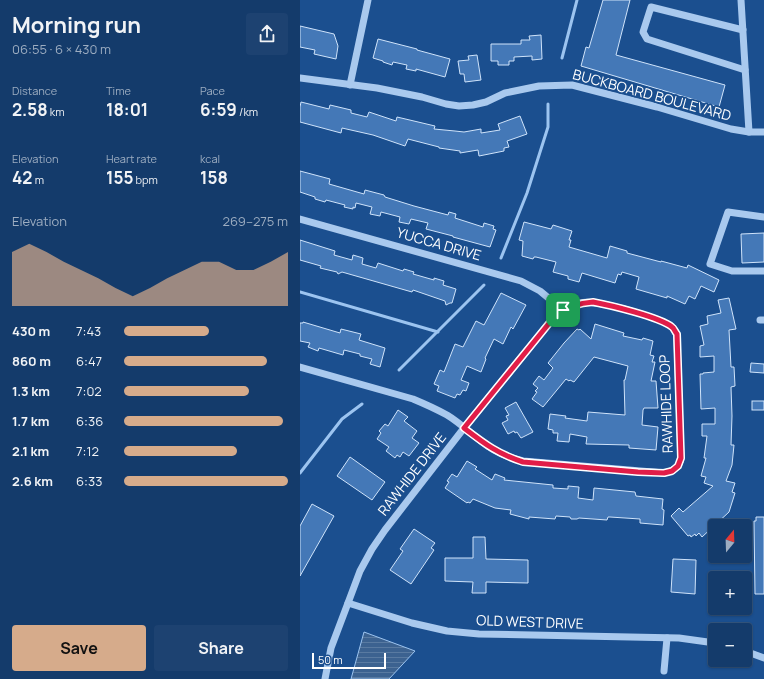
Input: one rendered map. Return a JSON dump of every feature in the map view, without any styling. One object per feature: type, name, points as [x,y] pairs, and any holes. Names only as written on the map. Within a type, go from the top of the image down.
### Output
[{"type":"street","points":[[350,85],[368,0]]},
{"type":"street","points":[[741,0],[749,132]]},
{"type":"street","points":[[743,30],[651,6],[643,32],[646,39],[745,70]]},
{"type":"street","name":"BUCKBOARD BOULEVARD","points":[[300,78],[377,88],[459,106],[486,102],[505,94],[539,86],[556,84],[572,85],[657,107],[722,127],[749,132],[764,132]]},
{"type":"street","points":[[764,217],[728,212],[710,264],[732,271],[764,271]]},
{"type":"street","name":"YUCCA DRIVE","points":[[300,218],[521,281],[540,291],[563,310]]},
{"type":"street","name":"RAWHIDE LOOP","points":[[464,428],[494,451],[508,457],[530,463],[664,473],[672,471],[678,466],[681,458],[678,347],[677,334],[673,327],[663,321],[599,303],[580,303],[563,310]]},
{"type":"street","name":"RAWHIDE DRIVE","points":[[326,679],[331,648],[360,571],[372,549],[464,428],[549,323],[563,310]]},
{"type":"street","points":[[300,367],[413,399],[447,415],[464,428]]},
{"type":"street","name":"OLD WEST DRIVE","points":[[348,603],[412,623],[447,631],[479,634],[666,638],[708,642]]},
{"type":"street","points":[[664,671],[666,638]]},
{"type":"street","points":[[752,654],[764,658]]},
{"type":"water","points":[[364,632],[415,651],[389,679],[351,679]]},
{"type":"building","points":[[603,0],[630,0],[616,55],[725,85],[719,107],[581,66],[586,47],[589,48]]},
{"type":"building","points":[[300,26],[334,34],[338,46],[336,59],[314,54],[315,50],[300,47]]},
{"type":"building","points":[[541,35],[542,59],[532,60],[532,56],[514,57],[514,61],[509,61],[509,65],[498,65],[498,61],[491,61],[491,44],[521,44],[521,40],[530,40],[529,36]]},
{"type":"building","points":[[378,39],[450,59],[445,77],[416,69],[416,71],[406,69],[407,65],[393,62],[392,65],[373,58]]},
{"type":"building","points":[[477,55],[481,80],[465,82],[464,74],[460,74],[458,61],[469,60],[468,56]]},
{"type":"building","points":[[301,102],[329,109],[330,105],[351,110],[351,113],[367,117],[369,112],[396,121],[397,117],[435,126],[434,129],[464,132],[481,129],[481,133],[500,130],[498,124],[520,116],[527,134],[507,141],[509,147],[504,148],[504,151],[479,156],[478,150],[460,153],[460,151],[439,148],[408,139],[405,146],[373,135],[342,128],[341,133],[300,122]]},
{"type":"building","points":[[300,171],[330,179],[329,184],[364,194],[365,190],[448,215],[449,212],[456,214],[455,218],[483,227],[484,223],[494,226],[493,229],[496,230],[490,247],[426,229],[428,223],[411,219],[409,224],[399,222],[400,217],[381,212],[380,216],[370,214],[372,207],[356,203],[355,208],[353,207],[353,209],[344,207],[345,205],[326,200],[325,202],[315,199],[315,197],[300,192]]},
{"type":"building","points":[[524,222],[551,229],[553,225],[572,231],[569,240],[571,240],[569,247],[607,258],[610,246],[627,251],[627,253],[661,262],[687,268],[688,265],[719,280],[714,292],[701,286],[695,299],[689,296],[685,304],[667,296],[667,298],[636,289],[639,277],[622,272],[621,275],[618,274],[615,283],[582,273],[579,282],[568,279],[568,276],[553,272],[556,262],[536,257],[533,259],[522,256],[523,241],[519,240]]},
{"type":"building","points":[[764,233],[764,262],[742,263],[741,234]]},
{"type":"building","points":[[300,240],[335,251],[334,255],[352,260],[353,255],[363,258],[362,264],[376,268],[378,263],[403,271],[404,269],[414,272],[413,274],[434,280],[434,278],[444,281],[443,285],[456,289],[452,303],[446,305],[445,301],[413,290],[412,292],[342,272],[338,274],[337,272],[320,268],[321,266],[300,260]]},
{"type":"building","points":[[501,293],[526,305],[513,329],[511,327],[503,344],[494,339],[485,358],[486,359],[481,372],[467,366],[461,380],[469,383],[466,391],[463,390],[460,395],[457,394],[455,398],[437,391],[439,386],[434,384],[440,370],[444,372],[455,344],[463,347],[476,321],[484,325]]},
{"type":"building","points":[[729,298],[736,329],[729,330],[731,367],[734,367],[735,386],[731,387],[731,445],[734,445],[732,465],[726,481],[735,483],[732,492],[735,493],[729,512],[721,519],[708,519],[708,531],[702,537],[699,533],[696,536],[695,534],[691,537],[690,535],[688,536],[671,516],[679,508],[683,512],[713,486],[704,483],[706,477],[701,476],[706,458],[704,458],[707,436],[702,436],[702,424],[715,424],[715,408],[701,409],[700,374],[714,372],[714,356],[700,357],[700,346],[704,345],[700,326],[708,324],[707,316],[721,313],[718,300]]},
{"type":"building","points":[[303,322],[340,333],[341,329],[361,334],[359,340],[385,348],[380,367],[370,364],[372,359],[360,356],[360,354],[344,350],[343,355],[319,348],[318,351],[308,347],[310,343],[300,341],[300,323]]},
{"type":"building","points":[[595,324],[624,333],[623,336],[642,340],[643,338],[653,341],[650,355],[654,356],[652,362],[655,362],[651,381],[656,381],[658,408],[644,408],[642,425],[658,427],[656,450],[629,448],[629,445],[586,444],[587,437],[570,434],[569,442],[557,441],[558,433],[553,433],[553,430],[548,429],[550,414],[587,421],[588,412],[625,415],[624,380],[628,366],[594,357],[574,382],[566,379],[543,407],[532,399],[538,388],[533,384],[539,376],[544,380],[553,368],[548,363],[564,343],[577,329],[580,329],[591,339]]},
{"type":"building","points":[[751,363],[764,364],[764,373],[750,372]]},
{"type":"building","points":[[752,401],[764,401],[764,410],[752,410]]},
{"type":"building","points":[[516,402],[533,432],[521,438],[517,432],[515,433],[514,431],[508,434],[502,423],[508,420],[506,416],[509,415],[505,408]]},
{"type":"building","points":[[398,410],[408,417],[404,421],[417,431],[412,438],[419,443],[409,456],[403,452],[400,457],[397,455],[395,458],[386,451],[389,447],[377,439],[381,433],[379,431],[385,424],[388,426]]},
{"type":"building","points":[[350,457],[385,482],[372,500],[337,476]]},
{"type":"building","points":[[467,461],[477,467],[475,469],[492,480],[495,474],[505,478],[504,480],[553,485],[553,488],[568,489],[568,486],[579,487],[578,498],[593,500],[594,488],[635,492],[636,496],[663,499],[663,525],[640,523],[640,519],[610,517],[608,517],[607,520],[579,518],[571,519],[570,517],[556,516],[555,519],[529,517],[529,519],[510,514],[511,510],[495,508],[473,499],[470,503],[467,503],[445,488],[449,482],[447,481],[452,474],[457,477]]},
{"type":"building","points":[[312,504],[334,516],[300,576],[300,526]]},
{"type":"building","points":[[756,517],[764,517],[764,594],[755,594],[754,521],[756,521]]},
{"type":"building","points":[[414,529],[435,543],[431,548],[434,550],[411,584],[390,570],[403,551],[400,549]]},
{"type":"building","points":[[473,537],[485,537],[486,559],[528,560],[528,583],[486,582],[486,593],[472,593],[473,582],[445,581],[445,558],[473,558]]},
{"type":"building","points":[[673,559],[696,560],[695,594],[671,592]]},
{"type":"waterway","points":[[562,58],[577,0]]},
{"type":"waterway","points":[[501,258],[527,193],[548,127],[548,104]]},
{"type":"waterway","points":[[399,370],[484,285]]},
{"type":"waterway","points":[[300,292],[438,332]]},
{"type":"waterway","points":[[300,473],[342,419],[362,404]]},
{"type":"route","points":[[593,302],[606,304],[663,321],[673,327],[677,334],[681,458],[678,466],[672,471],[664,473],[638,472],[523,462],[494,451],[464,428],[549,323],[563,310],[580,303],[593,302]]}]
